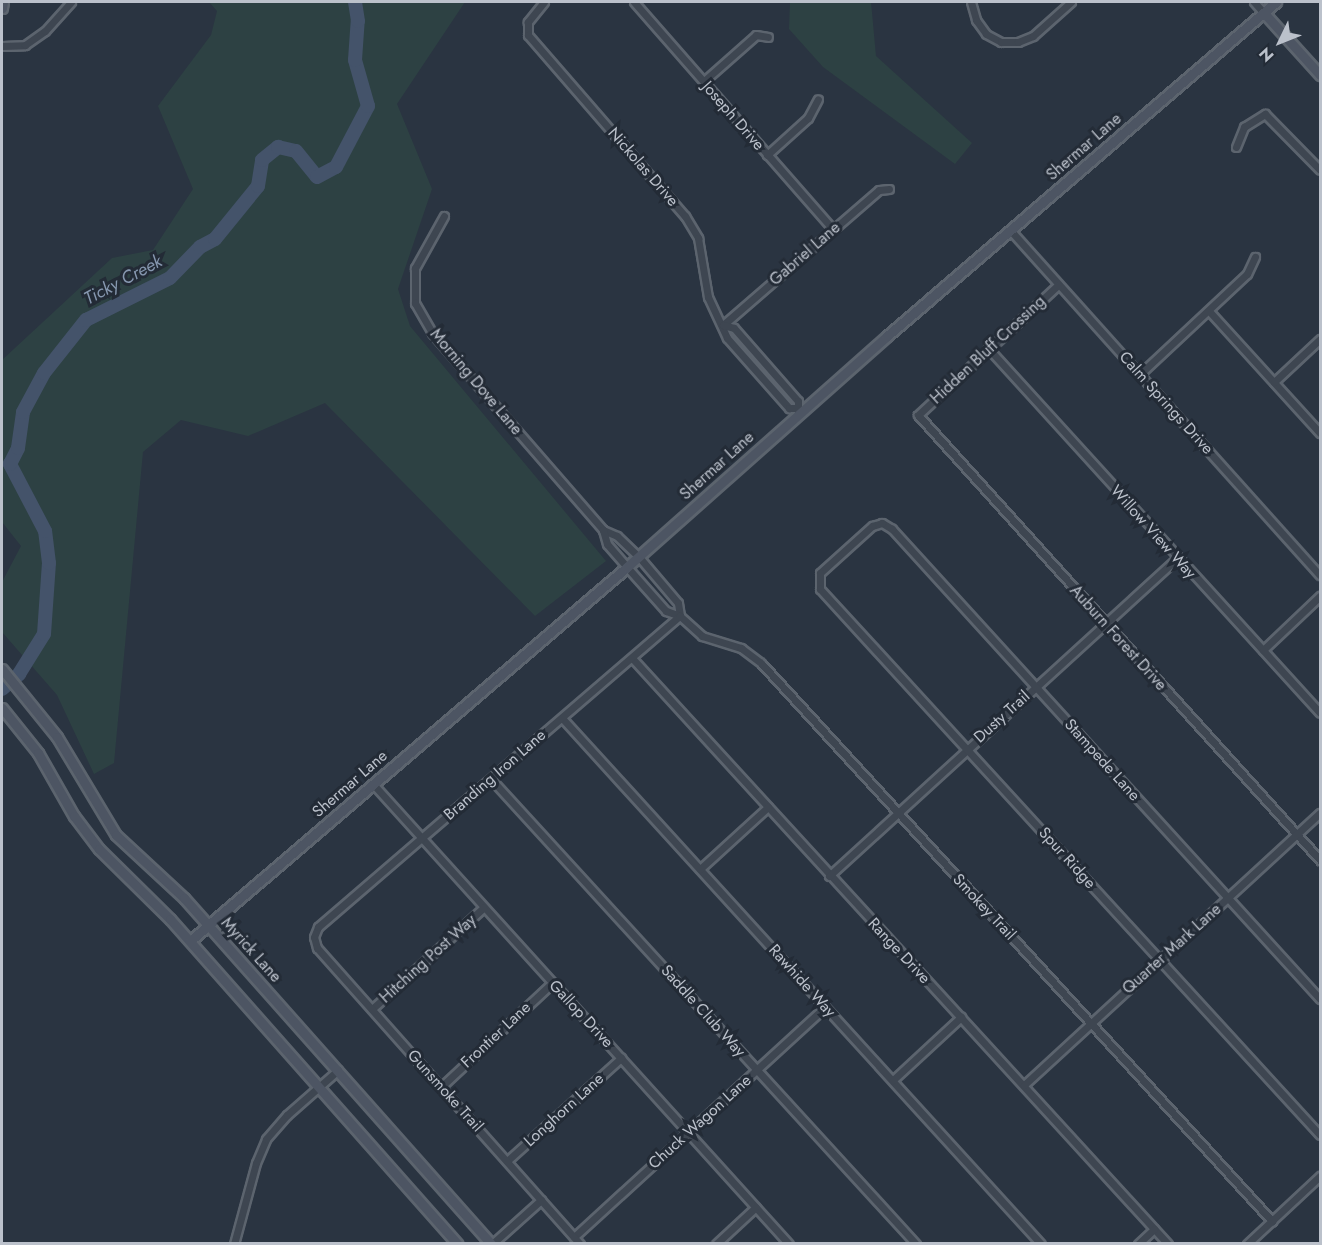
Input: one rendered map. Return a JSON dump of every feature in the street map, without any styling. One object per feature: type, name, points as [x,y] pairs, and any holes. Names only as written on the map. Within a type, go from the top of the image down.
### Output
[{"type":"street","points":[[2,8],[3,2]]},
{"type":"street","points":[[2,46],[25,45],[45,31],[71,2]]},
{"type":"street","name":"Nickolas Drive","points":[[544,2],[526,29],[685,216],[698,238],[708,297],[723,325],[727,338],[789,408],[798,410],[798,401],[734,328],[723,325]]},
{"type":"street","points":[[637,4],[646,2]]},
{"type":"street","points":[[972,2],[976,20],[986,34],[1001,42],[1018,42],[1033,36],[1071,2]]},
{"type":"street","points":[[1254,2],[1320,75]]},
{"type":"street","name":"Shermar Lane","points":[[190,941],[639,557],[798,410],[1011,231],[1276,2]]},
{"type":"street","name":"Joseph Drive","points":[[637,4],[833,230]]},
{"type":"street","points":[[704,81],[756,35],[768,37]]},
{"type":"street","points":[[767,154],[808,118],[818,99]]},
{"type":"street","points":[[1236,147],[1244,126],[1265,114],[1320,170]]},
{"type":"street","name":"Gabriel Lane","points":[[723,325],[879,190],[889,189]]},
{"type":"street","name":"Morning Dove Lane","points":[[444,216],[414,268],[415,303],[432,333],[603,530],[639,557]]},
{"type":"street","name":"Calm Springs Drive","points":[[1011,231],[1320,575]]},
{"type":"street","points":[[1140,374],[1247,274],[1255,257]]},
{"type":"street","name":"Hidden Bluff Crossing","points":[[918,415],[1058,285]]},
{"type":"street","points":[[1209,311],[1320,433]]},
{"type":"street","points":[[1274,382],[1320,339]]},
{"type":"street","name":"Willow View Way","points":[[988,348],[1176,559],[1320,713]]},
{"type":"street","name":"Auburn Forest Drive","points":[[918,415],[1320,860]]},
{"type":"street","name":"Spur Ridge","points":[[882,523],[872,526],[818,579],[820,589],[1320,1135]]},
{"type":"street","name":"Stampede Lane","points":[[882,523],[1320,999]]},
{"type":"street","name":"Morning Dove Lane","points":[[603,530],[607,544],[627,567]]},
{"type":"street","name":"Smokey Trail","points":[[639,557],[678,603],[680,616]]},
{"type":"street","name":"Dusty Trail","points":[[829,876],[1176,559]]},
{"type":"street","name":"Smokey Trail","points":[[627,567],[666,611],[680,616],[702,636],[734,645],[755,657],[1272,1221]]},
{"type":"street","points":[[1263,650],[1320,596]]},
{"type":"street","name":"Branding Iron Lane","points":[[314,937],[318,927],[680,616]]},
{"type":"street","name":"Range Drive","points":[[632,658],[1168,1244]]},
{"type":"street","name":"Myrick Lane","points":[[2,669],[57,737],[116,835],[208,926],[492,1244]]},
{"type":"street","points":[[2,708],[99,849],[190,941],[458,1244]]},
{"type":"street","name":"Rawhide Way","points":[[562,718],[1041,1244]]},
{"type":"street","name":"Saddle Club Way","points":[[490,779],[916,1244]]},
{"type":"street","name":"Gallop Drive","points":[[373,784],[789,1244]]},
{"type":"street","points":[[700,869],[768,807]]},
{"type":"street","name":"Quarter Mark Lane","points":[[1024,1085],[1320,813]]},
{"type":"street","name":"Hitching Post Way","points":[[372,1009],[483,908]]},
{"type":"street","name":"Gunsmoke Trail","points":[[314,937],[318,948],[580,1244]]},
{"type":"street","name":"Frontier Lane","points":[[441,1087],[552,983]]},
{"type":"street","name":"Chuck Wagon Lane","points":[[574,1237],[825,1007]]},
{"type":"street","points":[[893,1080],[961,1017]]},
{"type":"street","name":"Longhorn Lane","points":[[507,1161],[621,1058]]},
{"type":"street","points":[[234,1244],[266,1139],[338,1070]]},
{"type":"street","points":[[1247,1244],[1320,1176]]},
{"type":"street","points":[[492,1244],[541,1200]]},
{"type":"street","points":[[716,1244],[756,1207]]},
{"type":"street","points":[[1138,1244],[1154,1229]]},
{"type":"green space","points":[[209,2],[465,2],[397,104],[432,189],[398,289],[410,326],[606,561],[535,616],[325,403],[248,436],[181,420],[143,452],[114,763],[94,774],[57,695],[2,632],[2,582],[21,546],[2,522],[2,360],[112,258],[153,250],[193,189],[158,106],[211,35],[217,11]]},
{"type":"green space","points":[[790,2],[871,2],[876,56],[972,143],[955,164],[823,67],[789,29]]},
{"type":"waterway","name":"Ticky Creek","points":[[2,689],[19,674],[44,634],[49,563],[45,531],[10,464],[18,448],[23,412],[44,373],[86,320],[170,278],[200,247],[215,239],[258,186],[262,160],[278,147],[296,151],[317,177],[336,167],[368,106],[355,60],[358,21],[355,2]]}]
